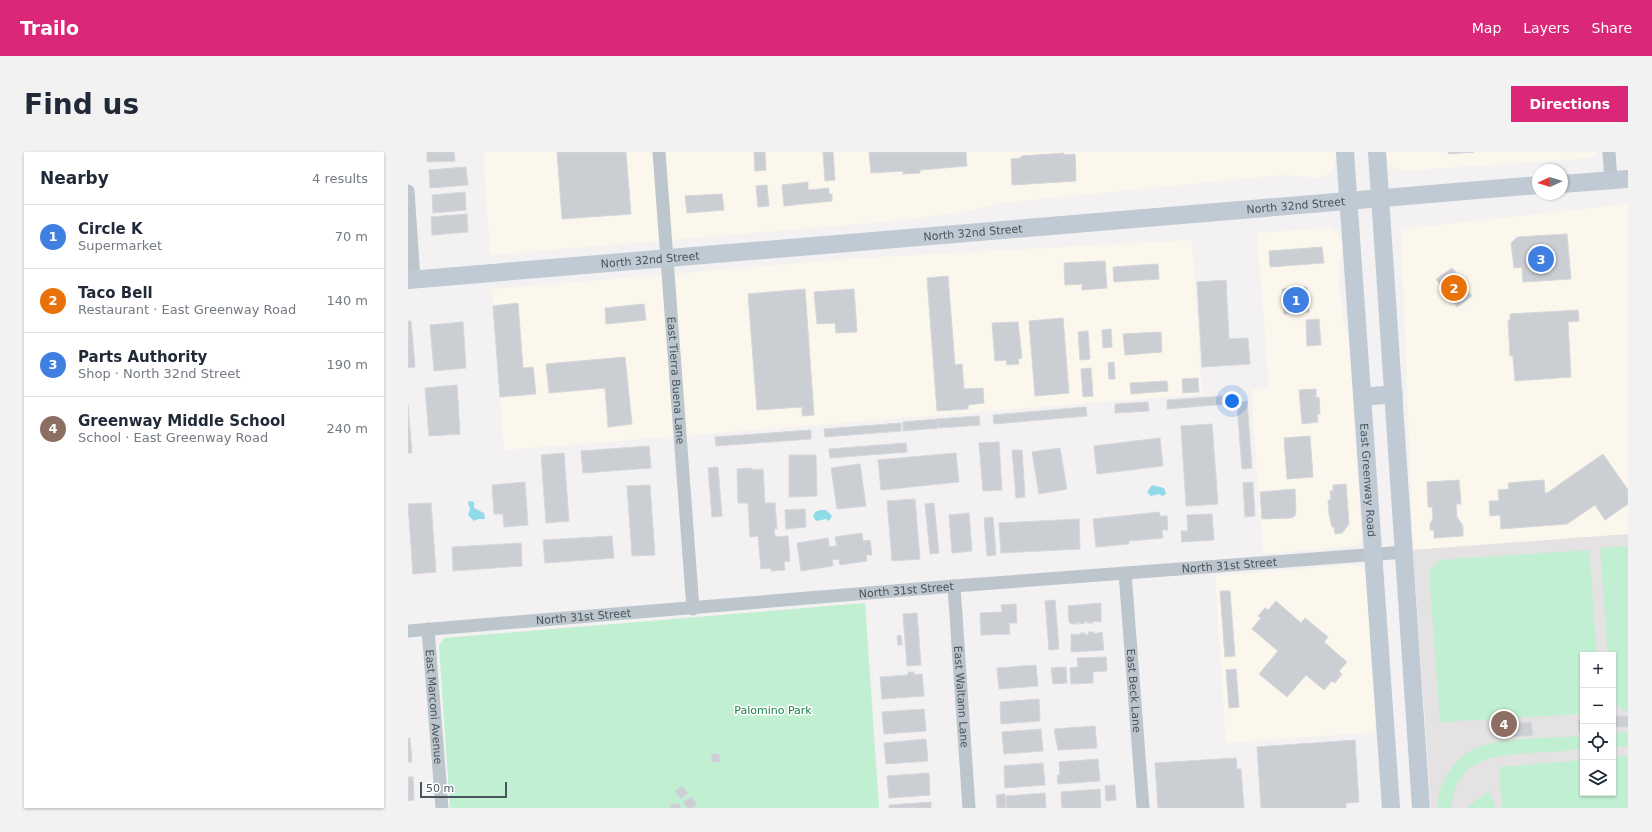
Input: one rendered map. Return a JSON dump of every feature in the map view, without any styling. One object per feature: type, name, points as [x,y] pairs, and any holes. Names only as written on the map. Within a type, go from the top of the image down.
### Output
[{"type":"main road","name":"East Greenway Road","points":[[1345,152],[1391,808]]},
{"type":"main road","points":[[1377,152],[1421,808]]},
{"type":"main road","points":[[1568,183],[1619,179]]},
{"type":"main road","name":"North 32nd Street","points":[[411,279],[1532,185]]},
{"type":"main road","points":[[1362,396],[1394,394]]},
{"type":"street","name":"East Tierra Buena Lane","points":[[659,152],[693,609]]},
{"type":"street","points":[[1609,152],[1619,179]]},
{"type":"street","points":[[408,191],[411,279]]},
{"type":"street","name":"North 31st Street","points":[[408,631],[693,609],[954,586],[1405,552]]},
{"type":"street","name":"East Beck Lane","points":[[1125,573],[1143,808]]},
{"type":"street","name":"East Waltann Lane","points":[[954,586],[969,808]]},
{"type":"street","name":"East Marconi Avenue","points":[[428,629],[442,808]]},
{"type":"shaded area","points":[[483,152],[1336,152],[1336,159],[1332,172],[1321,178],[1282,175],[1001,203],[966,212],[883,222],[490,255]]},
{"type":"shaded area","points":[[1385,152],[1598,152],[1590,158],[1402,171],[1391,166],[1387,161]]},
{"type":"shaded area","points":[[1628,204],[1628,534],[1413,550],[1401,229]]},
{"type":"shaded area","points":[[1329,228],[1337,232],[1342,243],[1339,281],[1343,320],[1349,339],[1362,538],[1357,545],[1352,546],[1263,554],[1251,390],[1269,388],[1257,233]]},
{"type":"shaded area","points":[[1192,240],[1202,394],[504,450],[492,289],[861,258]]},
{"type":"shaded area","points":[[1628,534],[1628,808],[1431,808],[1413,550]]},
{"type":"shaded area","points":[[1359,565],[1366,573],[1376,732],[1226,743],[1215,576]]},
{"type":"green space","points":[[1628,546],[1628,710],[1624,711],[1616,704],[1616,652],[1608,652],[1600,548]]},
{"type":"green space","points":[[1589,550],[1597,652],[1580,652],[1580,714],[1440,722],[1429,572],[1440,560]]},
{"type":"green space","name":"Palomino Park","points":[[865,603],[879,808],[450,808],[439,646],[444,638]]},
{"type":"green space","points":[[1628,732],[1628,746],[1616,747],[1616,733]]},
{"type":"green space","points":[[1580,736],[1580,749],[1515,754],[1489,759],[1478,763],[1468,770],[1460,779],[1454,792],[1451,808],[1437,808],[1438,798],[1445,779],[1456,762],[1464,755],[1481,746],[1492,743],[1531,738]]},
{"type":"green space","points":[[1628,756],[1628,808],[1502,808],[1499,767],[1580,760],[1580,796],[1616,796],[1616,757]]},
{"type":"green space","points":[[1489,791],[1496,808],[1466,808]]},
{"type":"water","points":[[1152,485],[1164,488],[1166,494],[1162,496],[1159,494],[1151,496],[1147,492]]},
{"type":"water","points":[[469,501],[474,502],[474,508],[484,513],[485,519],[478,519],[474,521],[468,515],[470,509],[468,503]]},
{"type":"water","points":[[826,510],[832,516],[829,521],[826,519],[816,521],[813,516],[815,512]]},
{"type":"building","points":[[427,152],[454,152],[455,161],[427,162]]},
{"type":"building","points":[[557,152],[626,152],[631,214],[562,219]]},
{"type":"building","points":[[754,152],[765,152],[766,170],[755,171]]},
{"type":"building","points":[[823,152],[833,152],[835,180],[825,181]]},
{"type":"building","points":[[869,152],[966,152],[967,166],[920,170],[920,173],[903,174],[903,171],[871,173]]},
{"type":"building","points":[[1448,152],[1474,152],[1449,154]]},
{"type":"building","points":[[1064,153],[1064,155],[1075,154],[1076,181],[1012,185],[1011,159],[1021,158],[1021,156]]},
{"type":"building","points":[[466,167],[468,185],[430,188],[429,170]]},
{"type":"building","points":[[808,182],[808,190],[829,188],[829,194],[832,194],[832,201],[784,206],[782,185]]},
{"type":"building","points":[[767,185],[769,206],[758,207],[756,186]]},
{"type":"building","points":[[465,192],[466,210],[433,213],[432,195]]},
{"type":"building","points":[[722,194],[724,210],[687,213],[685,196]]},
{"type":"building","points":[[467,214],[468,232],[432,235],[431,217]]},
{"type":"building","points":[[1567,234],[1571,279],[1523,282],[1522,267],[1514,268],[1511,243],[1517,237]]},
{"type":"building","points":[[1322,247],[1324,263],[1270,267],[1269,251]]},
{"type":"building","points":[[1105,261],[1107,288],[1082,290],[1082,284],[1065,285],[1064,263]]},
{"type":"building","points":[[1158,264],[1159,279],[1114,282],[1113,267]]},
{"type":"building","points":[[1452,268],[1465,283],[1463,284],[1472,296],[1457,307],[1436,279]]},
{"type":"building","points":[[948,276],[955,365],[962,364],[964,389],[983,388],[984,403],[968,405],[968,409],[937,411],[927,278]]},
{"type":"building","points":[[1226,280],[1229,339],[1248,338],[1250,364],[1202,367],[1197,282]]},
{"type":"building","points":[[1307,287],[1309,312],[1284,314],[1282,289]]},
{"type":"building","points":[[805,289],[814,415],[802,416],[802,407],[757,410],[748,294]]},
{"type":"building","points":[[854,289],[857,332],[836,333],[835,323],[817,324],[814,292]]},
{"type":"building","points":[[518,303],[523,368],[533,367],[536,394],[500,397],[493,306]]},
{"type":"building","points":[[644,304],[646,320],[606,324],[605,308]]},
{"type":"building","points":[[1578,310],[1579,321],[1568,322],[1571,377],[1515,381],[1513,356],[1510,356],[1508,320],[1510,320],[1510,314]]},
{"type":"building","points":[[1063,318],[1069,393],[1035,396],[1029,321]]},
{"type":"building","points":[[1319,319],[1321,345],[1307,346],[1306,320]]},
{"type":"building","points":[[408,321],[411,321],[415,367],[408,368]]},
{"type":"building","points":[[463,322],[466,368],[434,371],[430,325]]},
{"type":"building","points":[[1018,322],[1022,358],[1018,359],[1019,364],[1007,365],[1006,360],[995,361],[992,323]]},
{"type":"building","points":[[1111,329],[1112,347],[1103,348],[1102,330]]},
{"type":"building","points":[[1088,331],[1090,359],[1080,360],[1078,332]]},
{"type":"building","points":[[1161,332],[1162,352],[1125,355],[1123,334]]},
{"type":"building","points":[[625,357],[632,424],[608,427],[605,388],[549,393],[546,364]]},
{"type":"building","points":[[1114,362],[1115,379],[1109,379],[1108,363]]},
{"type":"building","points":[[1091,368],[1093,396],[1083,397],[1081,369]]},
{"type":"building","points":[[1198,378],[1199,392],[1183,393],[1182,379]]},
{"type":"building","points":[[1167,381],[1168,391],[1131,394],[1130,383]]},
{"type":"building","points":[[457,385],[460,434],[429,436],[425,388]]},
{"type":"building","points":[[1316,389],[1316,398],[1319,397],[1320,414],[1317,414],[1318,422],[1302,424],[1299,390]]},
{"type":"building","points":[[1238,395],[1239,403],[1167,409],[1167,400]]},
{"type":"building","points":[[1247,401],[1252,468],[1242,469],[1237,405],[1240,402]]},
{"type":"building","points":[[1148,402],[1149,411],[1115,413],[1115,404]]},
{"type":"building","points":[[408,405],[412,453],[408,453]]},
{"type":"building","points":[[1086,407],[1087,416],[994,424],[993,415]]},
{"type":"building","points":[[979,416],[980,425],[939,428],[938,419]]},
{"type":"building","points":[[938,419],[938,428],[903,431],[903,422]]},
{"type":"building","points":[[901,423],[901,431],[825,437],[824,429]]},
{"type":"building","points":[[1212,424],[1218,504],[1186,506],[1181,426]]},
{"type":"building","points":[[811,430],[811,439],[716,446],[715,437]]},
{"type":"building","points":[[1310,436],[1313,477],[1287,479],[1284,438]]},
{"type":"building","points":[[1160,438],[1163,466],[1097,474],[1094,446]]},
{"type":"building","points":[[999,442],[1002,490],[983,491],[979,443]]},
{"type":"building","points":[[906,443],[907,452],[830,458],[829,449]]},
{"type":"building","points":[[649,446],[651,468],[583,473],[581,451]]},
{"type":"building","points":[[1060,448],[1067,489],[1039,494],[1032,452]]},
{"type":"building","points":[[1012,450],[1022,450],[1025,497],[1016,498]]},
{"type":"building","points":[[564,453],[569,521],[546,523],[541,455]]},
{"type":"building","points":[[956,453],[959,482],[881,490],[878,460]]},
{"type":"building","points":[[1603,454],[1628,490],[1628,504],[1605,520],[1595,505],[1567,524],[1501,529],[1500,515],[1490,516],[1489,501],[1499,501],[1498,490],[1509,489],[1508,483],[1544,480],[1545,493],[1547,493]]},
{"type":"building","points":[[789,455],[816,455],[817,496],[789,497]]},
{"type":"building","points":[[860,464],[866,506],[837,509],[831,468]]},
{"type":"building","points":[[718,467],[722,516],[712,517],[708,468]]},
{"type":"building","points":[[752,468],[752,470],[763,469],[765,503],[775,503],[777,529],[774,529],[775,537],[788,536],[790,561],[784,562],[785,570],[771,571],[771,568],[761,569],[758,536],[750,537],[748,503],[738,503],[737,469]]},
{"type":"building","points":[[1459,480],[1461,504],[1456,504],[1457,517],[1463,526],[1463,536],[1434,538],[1434,530],[1430,530],[1430,524],[1433,519],[1432,507],[1428,507],[1427,482]]},
{"type":"building","points":[[525,482],[528,525],[504,527],[503,514],[494,514],[492,485]]},
{"type":"building","points":[[1253,482],[1255,516],[1245,517],[1243,483]]},
{"type":"building","points":[[1346,484],[1349,524],[1342,533],[1335,534],[1329,514],[1328,500],[1331,500],[1330,491],[1333,491],[1333,485]]},
{"type":"building","points":[[650,485],[655,555],[632,556],[627,486]]},
{"type":"building","points":[[1295,489],[1295,516],[1291,518],[1262,519],[1260,492]]},
{"type":"building","points":[[915,499],[920,559],[892,561],[887,501]]},
{"type":"building","points":[[431,503],[436,572],[413,574],[408,504]]},
{"type":"building","points":[[934,503],[939,553],[930,554],[925,504]]},
{"type":"building","points":[[805,509],[806,527],[786,529],[785,510]]},
{"type":"building","points":[[1159,512],[1160,516],[1167,516],[1168,530],[1162,530],[1163,538],[1129,541],[1129,544],[1096,547],[1093,519]]},
{"type":"building","points":[[969,513],[972,551],[952,553],[949,515]]},
{"type":"building","points":[[1212,514],[1214,540],[1182,542],[1181,531],[1188,531],[1187,515]]},
{"type":"building","points":[[993,517],[996,555],[987,556],[984,518]]},
{"type":"building","points":[[1079,519],[1080,549],[1001,553],[999,523]]},
{"type":"building","points":[[862,533],[863,541],[870,540],[872,555],[866,555],[867,561],[840,565],[839,559],[832,560],[833,566],[801,571],[797,543],[828,538],[829,547],[837,546],[835,537]]},
{"type":"building","points":[[612,536],[614,558],[545,563],[543,540]]},
{"type":"building","points":[[521,543],[522,566],[453,571],[452,547]]},
{"type":"building","points":[[1220,591],[1230,591],[1235,656],[1225,657]]},
{"type":"building","points":[[1055,600],[1059,649],[1049,650],[1045,601]]},
{"type":"building","points":[[1276,601],[1301,623],[1305,618],[1328,637],[1324,642],[1347,662],[1339,671],[1342,674],[1335,683],[1332,681],[1324,690],[1306,675],[1287,697],[1259,674],[1278,651],[1252,629],[1261,618],[1258,616],[1265,608],[1268,610]]},
{"type":"building","points":[[1101,603],[1101,622],[1093,621],[1093,623],[1087,623],[1087,621],[1085,621],[1085,623],[1079,624],[1079,622],[1077,622],[1077,624],[1071,624],[1069,622],[1068,606]]},
{"type":"building","points":[[1016,604],[1017,623],[1009,623],[1010,634],[981,635],[980,613],[1002,612],[1001,605]]},
{"type":"building","points":[[917,613],[921,665],[907,666],[903,614]]},
{"type":"building","points":[[1088,632],[1094,632],[1094,634],[1102,632],[1104,650],[1071,652],[1071,634],[1080,635],[1080,633],[1085,633],[1088,635]]},
{"type":"building","points":[[901,635],[902,645],[898,645],[897,636]]},
{"type":"building","points":[[1106,657],[1107,671],[1093,672],[1093,683],[1071,684],[1070,668],[1078,667],[1077,658]]},
{"type":"building","points":[[1036,665],[1038,686],[999,689],[997,668]]},
{"type":"building","points":[[1066,667],[1067,683],[1053,684],[1051,668]]},
{"type":"building","points":[[1236,669],[1239,707],[1229,708],[1226,670]]},
{"type":"building","points":[[908,672],[914,672],[914,675],[922,674],[924,696],[882,699],[880,677],[908,675]]},
{"type":"building","points":[[1039,699],[1040,721],[1001,724],[1000,702]]},
{"type":"building","points":[[924,709],[926,731],[884,734],[882,712]]},
{"type":"building","points":[[1616,716],[1628,716],[1628,727],[1616,727]]},
{"type":"building","points":[[1578,720],[1580,720],[1580,732]]},
{"type":"building","points":[[1531,722],[1533,735],[1513,737],[1512,724]]},
{"type":"building","points":[[1095,726],[1097,748],[1058,750],[1054,729]]},
{"type":"building","points":[[1041,729],[1043,751],[1004,754],[1002,732]]},
{"type":"building","points":[[408,738],[410,738],[412,762],[408,762]]},
{"type":"building","points":[[926,739],[928,761],[886,764],[884,743]]},
{"type":"building","points":[[1355,740],[1359,802],[1346,803],[1346,808],[1261,808],[1257,747]]},
{"type":"building","points":[[711,754],[719,754],[720,762],[712,762]]},
{"type":"building","points":[[1236,758],[1237,769],[1241,769],[1244,808],[1158,808],[1155,763]]},
{"type":"building","points":[[1098,759],[1100,781],[1058,784],[1057,775],[1060,775],[1059,762]]},
{"type":"building","points":[[1043,763],[1045,785],[1005,788],[1004,766]]},
{"type":"building","points":[[929,773],[930,795],[889,798],[887,776]]},
{"type":"building","points":[[408,777],[413,777],[414,800],[408,801]]},
{"type":"building","points":[[1115,785],[1116,800],[1106,801],[1105,786]]},
{"type":"building","points":[[682,786],[688,793],[681,799],[675,791]]},
{"type":"building","points":[[1100,789],[1101,808],[1062,808],[1061,792]]},
{"type":"building","points":[[1045,793],[1046,808],[1007,808],[1006,796]]},
{"type":"building","points":[[1005,794],[1006,808],[997,808],[996,795]]},
{"type":"building","points":[[691,797],[697,804],[692,808],[688,808],[683,802]]},
{"type":"building","points":[[931,802],[931,808],[889,808],[889,805]]},
{"type":"building","points":[[670,804],[680,804],[680,808],[671,808]]},
{"type":"place","name":"Parts Authority","points":[[1541,259]]},
{"type":"place","name":"Taco Bell","points":[[1454,288]]},
{"type":"place","name":"Circle K","points":[[1296,300]]},
{"type":"place","name":"Greenway Middle School","points":[[1504,724]]}]
